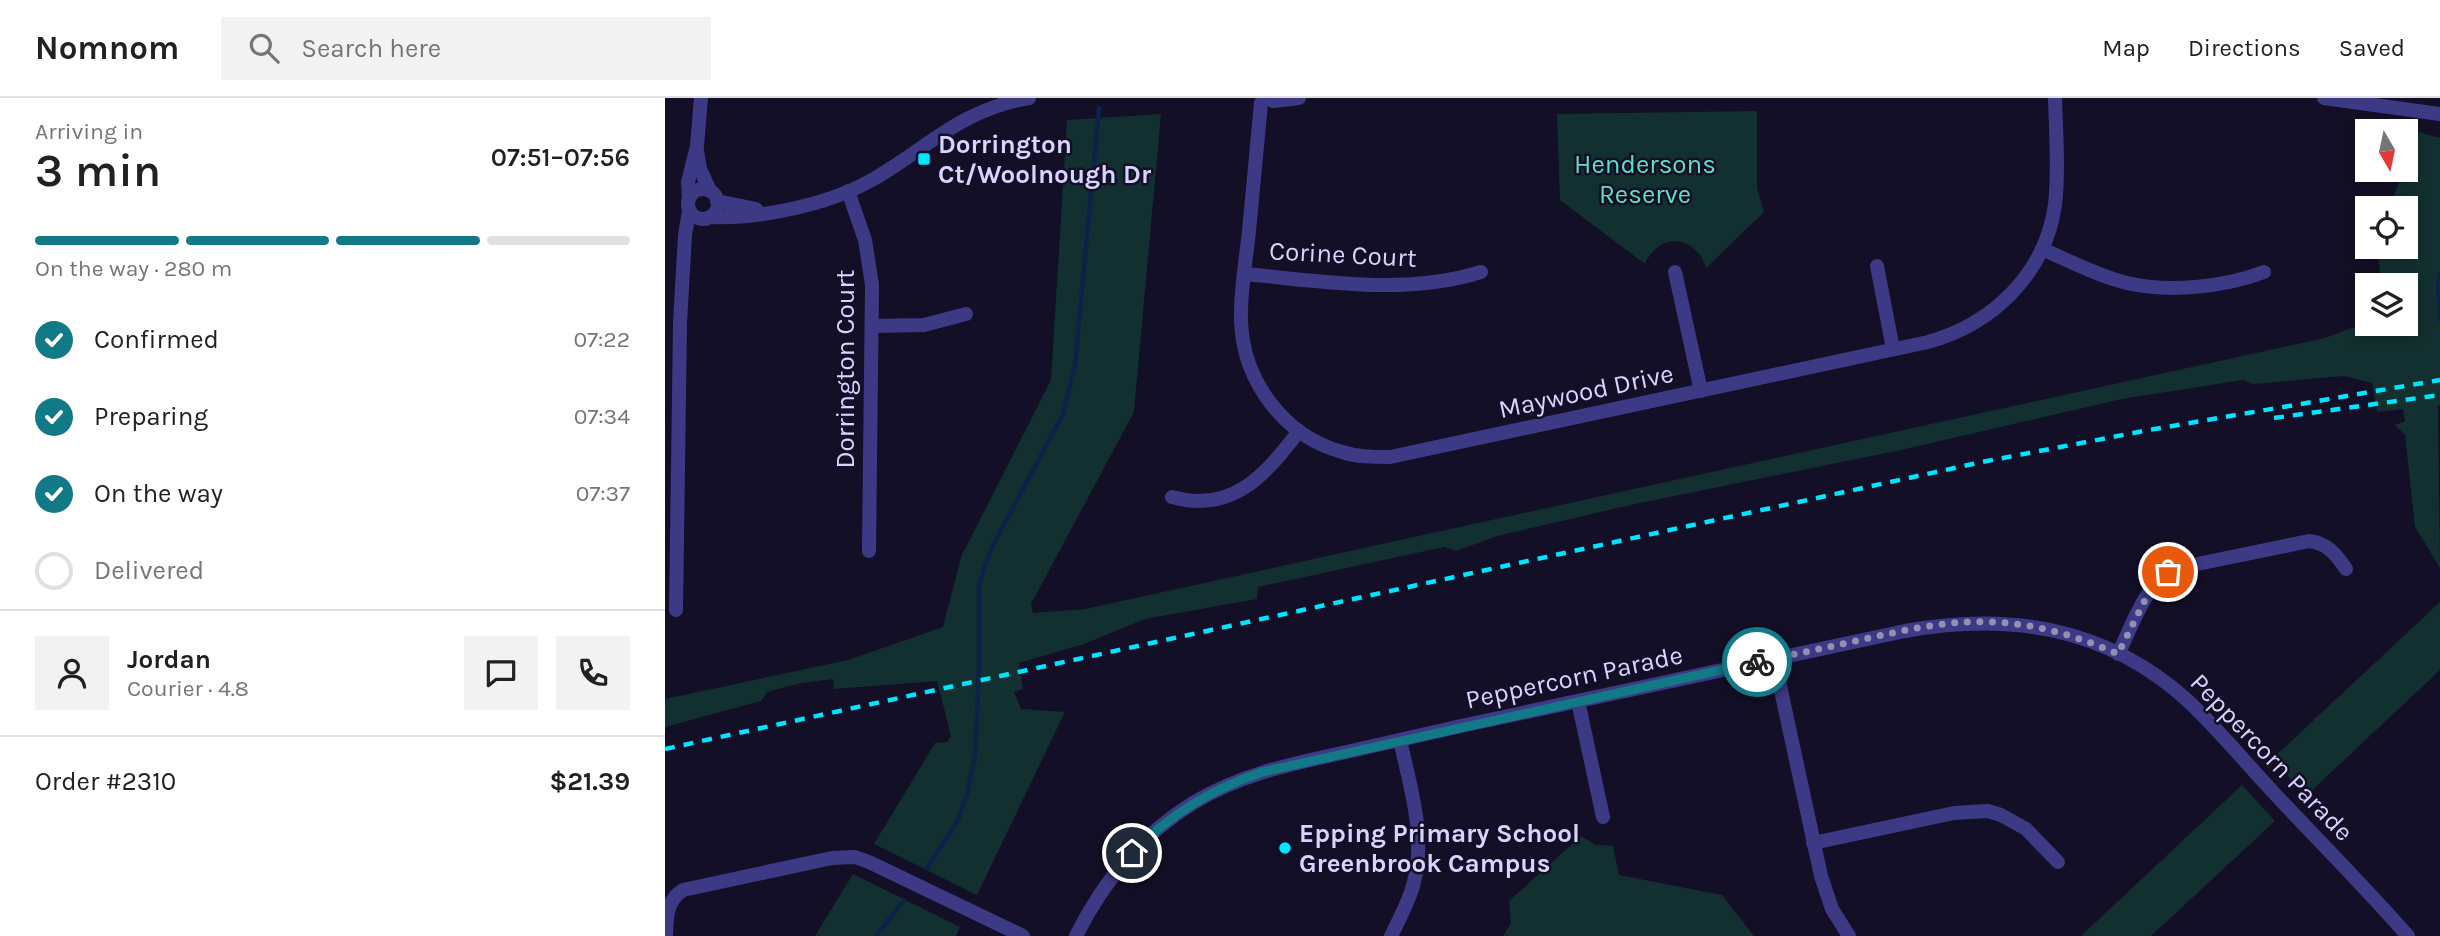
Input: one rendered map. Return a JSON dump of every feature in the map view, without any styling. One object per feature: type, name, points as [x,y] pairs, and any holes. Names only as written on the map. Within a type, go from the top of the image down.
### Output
[{"type":"street","points":[[676,610],[680,323],[689,205],[688,183],[697,146],[701,98]]},
{"type":"street","points":[[771,211],[743,208],[695,191],[689,205],[695,217],[727,218],[771,211],[810,204],[848,191],[889,169],[946,129],[994,102],[1029,98]]},
{"type":"street","points":[[1266,100],[1299,98]]},
{"type":"street","name":"Maywood Drive","points":[[1266,100],[1241,324],[1252,371],[1273,407],[1299,431],[1341,452],[1367,457],[1390,457],[1946,337],[1987,316],[2010,297],[2042,249],[2055,205],[2055,98]]},
{"type":"street","points":[[2324,98],[2440,114]]},
{"type":"street","points":[[685,248],[694,230],[716,210],[713,196],[700,169],[697,146]]},
{"type":"street","name":"Dorrington Court","points":[[848,191],[865,240],[870,264],[872,326],[869,551]]},
{"type":"street","points":[[2042,249],[2109,278],[2144,286],[2221,285],[2264,271]]},
{"type":"street","points":[[1877,266],[1893,349]]},
{"type":"street","name":"Corine Court","points":[[1245,274],[1388,285],[1440,282],[1481,272]]},
{"type":"street","points":[[1675,272],[1701,391]]},
{"type":"street","points":[[872,326],[924,325],[966,314]]},
{"type":"street","points":[[1173,497],[1186,501],[1202,501],[1239,491],[1268,470],[1299,431]]},
{"type":"street","points":[[2118,654],[2153,588],[2168,572],[2178,568],[2309,541],[2325,545],[2335,553],[2346,569]]},
{"type":"street","name":"Peppercorn Parade","points":[[1076,936],[1099,894],[1121,864],[1142,842],[1192,804],[1221,788],[1262,772],[1924,627],[1988,622],[2020,624],[2057,631],[2087,640],[2146,669],[2187,700],[2408,936]]},
{"type":"street","points":[[1774,659],[1825,893],[1849,936]]},
{"type":"street","points":[[1578,701],[1603,817]]},
{"type":"street","points":[[1391,936],[1413,885],[1419,847],[1413,799],[1400,740]]},
{"type":"street","points":[[1813,843],[1954,813],[1987,811],[2001,815],[2026,830],[2057,862]]},
{"type":"street","points":[[666,936],[669,905],[683,890],[817,860],[844,857],[869,862],[1023,936]]},
{"type":"green space","name":"Hendersons Reserve","points":[[1757,111],[1757,188],[1764,212],[1706,268],[1694,249],[1677,241],[1659,246],[1645,264],[1560,200],[1557,114]]},
{"type":"green space","points":[[1161,114],[1134,412],[1031,604],[1033,613],[1085,609],[2325,338],[2355,327],[2355,336],[2418,336],[2418,273],[2380,273],[2379,259],[2418,259],[2418,196],[2394,196],[2399,182],[2419,182],[2419,132],[2440,138],[2440,568],[2415,527],[2405,435],[2395,425],[2405,421],[2403,409],[2377,412],[2372,383],[2344,376],[2253,384],[2243,380],[2122,399],[1901,450],[1635,504],[1497,536],[1456,551],[1444,547],[1258,587],[1257,599],[1145,619],[1084,644],[1019,663],[1023,689],[1014,692],[1021,709],[1065,712],[977,895],[874,844],[935,743],[947,742],[951,736],[937,681],[834,689],[833,679],[801,683],[767,692],[761,701],[665,727],[665,699],[848,660],[943,627],[961,557],[1051,380],[1067,120]]},
{"type":"green space","points":[[2440,602],[2440,670],[2306,796],[2272,759]]},
{"type":"green space","points":[[2242,785],[2275,821],[2151,936],[2081,936]]},
{"type":"green space","points":[[1581,836],[1596,845],[1613,846],[1619,875],[1722,895],[1754,936],[1503,936],[1511,923],[1509,901]]},
{"type":"green space","points":[[853,874],[960,927],[956,936],[815,936]]},
{"type":"waterway","points":[[927,868],[958,820],[975,756],[979,584],[991,549],[1063,414],[1075,364],[1099,108]]},
{"type":"waterway","points":[[2440,274],[2440,320]]},
{"type":"waterway","points":[[876,936],[904,900]]},
{"type":"railway","points":[[665,749],[1982,462],[2440,380]]},
{"type":"railway","points":[[2274,418],[2440,395]]},
{"type":"way so far","points":[[1757,662],[1959,622],[2020,624],[2057,631],[2087,640],[2118,654],[2146,598],[2168,572]]},
{"type":"place","name":"Dorrington Ct/Woolnough Dr","points":[[924,159]]},
{"type":"place","name":"Epping Primary School Greenbrook Campus","points":[[1285,848]]},
{"type":"route","points":[[1132,853],[1165,823],[1192,804],[1221,788],[1262,772],[1757,662]]}]
